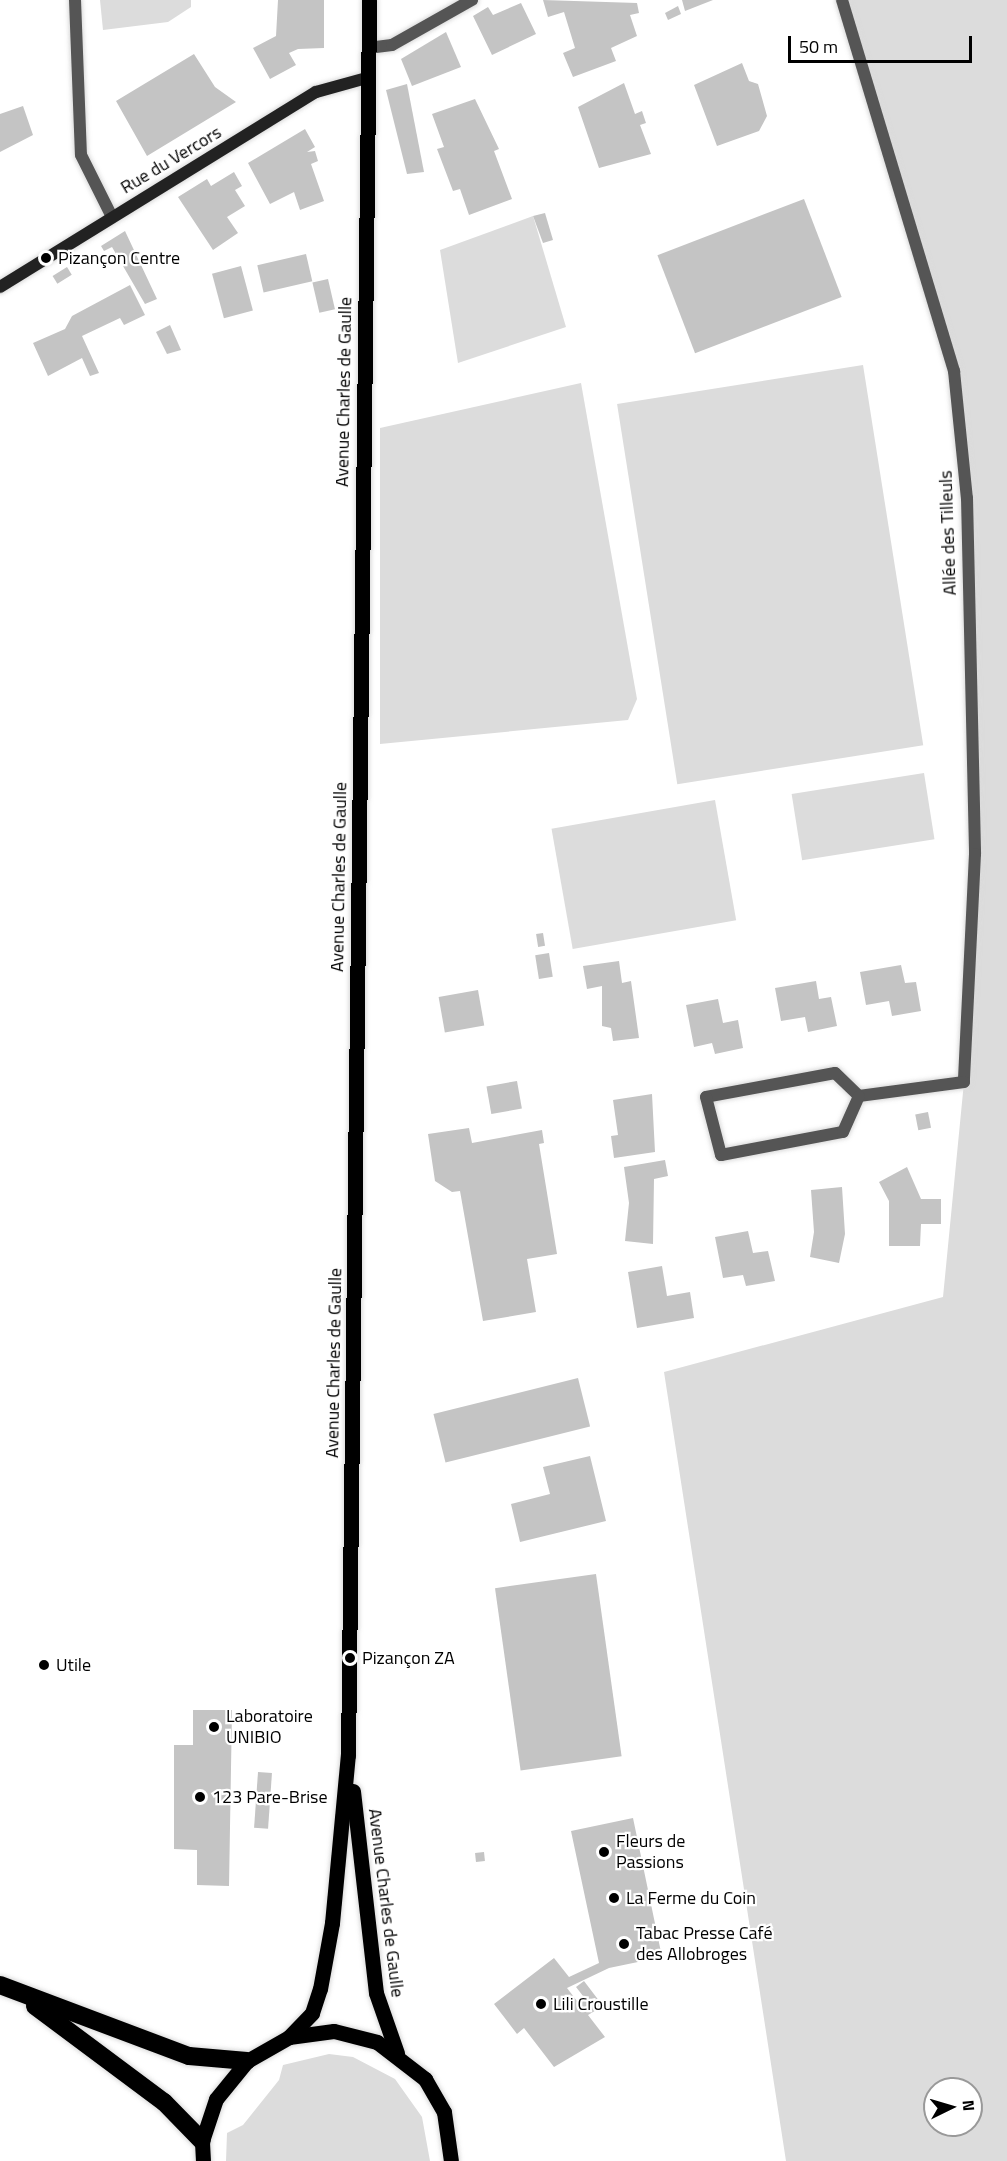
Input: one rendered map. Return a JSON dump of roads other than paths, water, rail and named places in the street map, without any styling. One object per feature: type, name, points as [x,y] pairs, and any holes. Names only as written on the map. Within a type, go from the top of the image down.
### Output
[{"type":"highway","points":[[0,1985],[22,1996],[189,2056],[247,2061]]},
{"type":"highway","points":[[22,1996],[164,2102],[202,2141]]},
{"type":"main road","name":"Avenue Charles de Gaulle","points":[[289,2037],[312,2013],[320,1989],[332,1923],[348,1755],[369,0]]},
{"type":"main road","name":"Avenue Charles de Gaulle","points":[[348,1755],[376,1993],[397,2053]]},
{"type":"main road","points":[[203,2161],[202,2141],[216,2098],[247,2061],[289,2037],[356,2035],[397,2053],[425,2079],[444,2112],[455,2157]]},
{"type":"street","points":[[75,0],[81,155],[112,217]]},
{"type":"street","points":[[368,48],[392,45],[472,0]]},
{"type":"street","name":"Allée des Tilleuls","points":[[842,0],[954,370],[967,498],[975,843],[964,1082],[859,1096]]},
{"type":"street","name":"Rue du Vercors","points":[[0,287],[316,93],[367,78]]},
{"type":"street","points":[[835,1073],[859,1096],[843,1132],[720,1155],[706,1097],[835,1073]]},
{"type":"place","name":"Pizançon Centre","points":[[46,258]]},
{"type":"place","name":"Pizançon ZA","points":[[350,1658]]},
{"type":"place","name":"Utile","points":[[44,1665]]},
{"type":"place","name":"Laboratoire UNIBIO","points":[[214,1727]]},
{"type":"place","name":"123 Pare-Brise","points":[[200,1797]]},
{"type":"place","name":"Fleurs de Passions","points":[[604,1852]]},
{"type":"place","name":"La Ferme du Coin","points":[[614,1898]]},
{"type":"place","name":"Tabac Presse Café des Allobroges","points":[[624,1944]]},
{"type":"place","name":"Lili Croustille","points":[[541,2004]]}]
